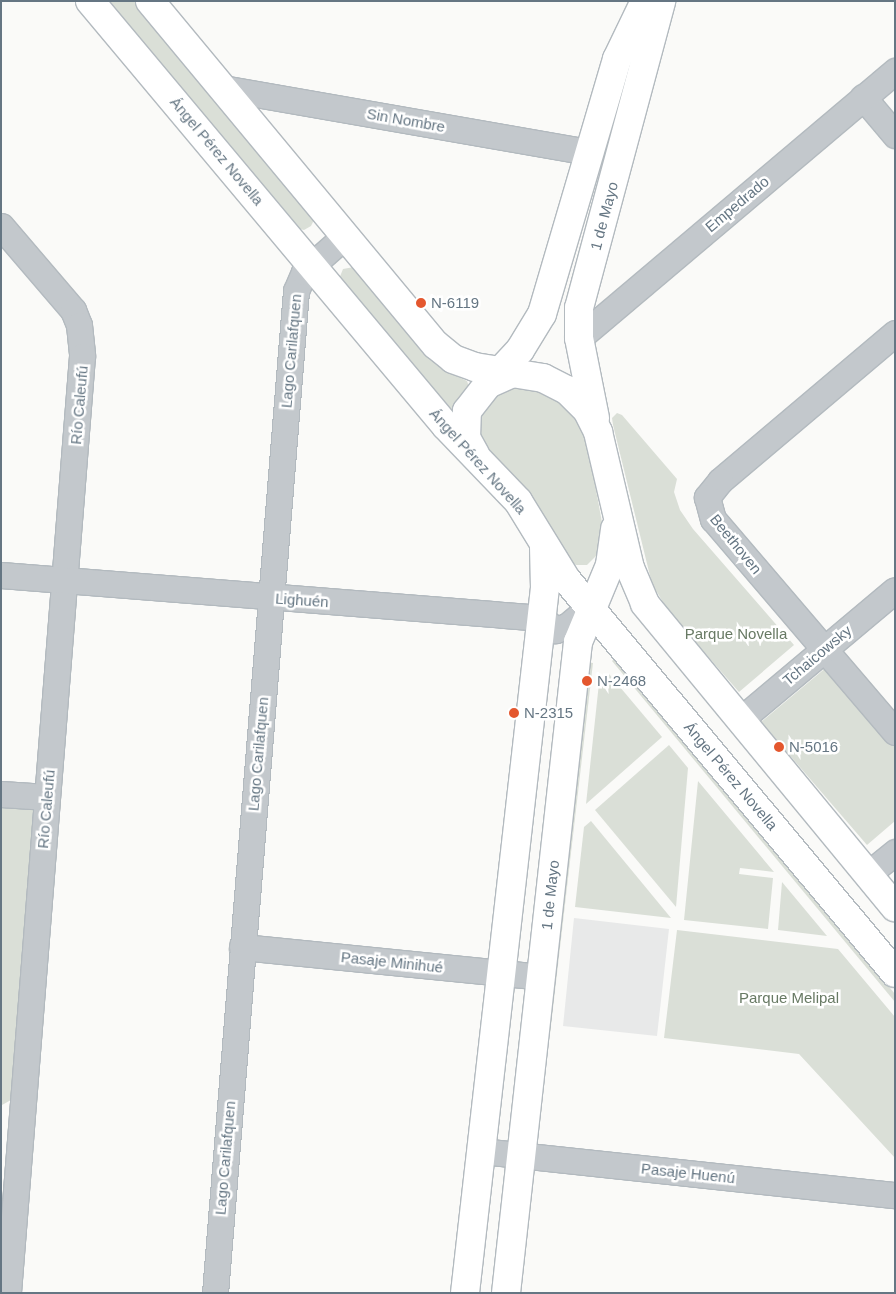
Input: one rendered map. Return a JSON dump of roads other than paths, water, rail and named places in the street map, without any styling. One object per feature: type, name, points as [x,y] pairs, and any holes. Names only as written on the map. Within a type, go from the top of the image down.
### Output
[{"type":"main road","name":"Ángel Pérez Novella","points":[[90,1],[446,426],[518,501],[566,579],[895,973]]},
{"type":"main road","points":[[150,1],[444,353],[475,367],[503,376],[543,378],[567,390],[587,410],[598,432],[630,568],[645,604],[895,907]]},
{"type":"main road","name":"1 de Mayo","points":[[484,467],[470,448],[465,428],[471,402],[503,376],[529,338],[542,314],[622,46],[645,1]]},
{"type":"main road","name":"1 de Mayo","points":[[598,432],[579,338],[579,308],[661,1]]},
{"type":"main road","name":"1 de Mayo","points":[[506,1293],[577,647],[590,607],[613,555],[615,503]]},
{"type":"main road","points":[[465,1293],[542,618],[546,577],[544,542]]},
{"type":"street","name":"Empedrado","points":[[579,338],[895,70]]},
{"type":"street","name":"Sin Nombre","points":[[222,88],[590,152]]},
{"type":"street","points":[[863,97],[895,136]]},
{"type":"street","name":"Río Caleufú","points":[[1,226],[62,296],[79,325],[82,356],[47,797],[12,1116],[8,1293]]},
{"type":"street","name":"Lago Carilafquen","points":[[215,1293],[296,291],[304,272],[345,236]]},
{"type":"street","name":"Beethoven","points":[[895,333],[720,480],[707,497],[712,519],[895,732]]},
{"type":"street","name":"Lighuén","points":[[1,575],[270,598],[542,618],[548,626],[559,629],[590,607]]},
{"type":"street","name":"Tchaicowsky","points":[[740,720],[895,590]]},
{"type":"street","points":[[1,794],[47,797]]},
{"type":"street","points":[[868,874],[895,852]]},
{"type":"street","name":"Pasaje Minihué","points":[[242,947],[541,977]]},
{"type":"street","name":"Pasaje Huenú","points":[[481,1152],[895,1195]]},
{"type":"place","name":"N-6119","points":[[421,303]]},
{"type":"place","name":"N-2468","points":[[587,681]]},
{"type":"place","name":"N-2315","points":[[514,713]]},
{"type":"place","name":"N-5016","points":[[779,747]]},
{"type":"park label","name":"Parque Novella","points":[[736,634]]},
{"type":"park label","name":"Parque Melipal","points":[[789,998]]}]
